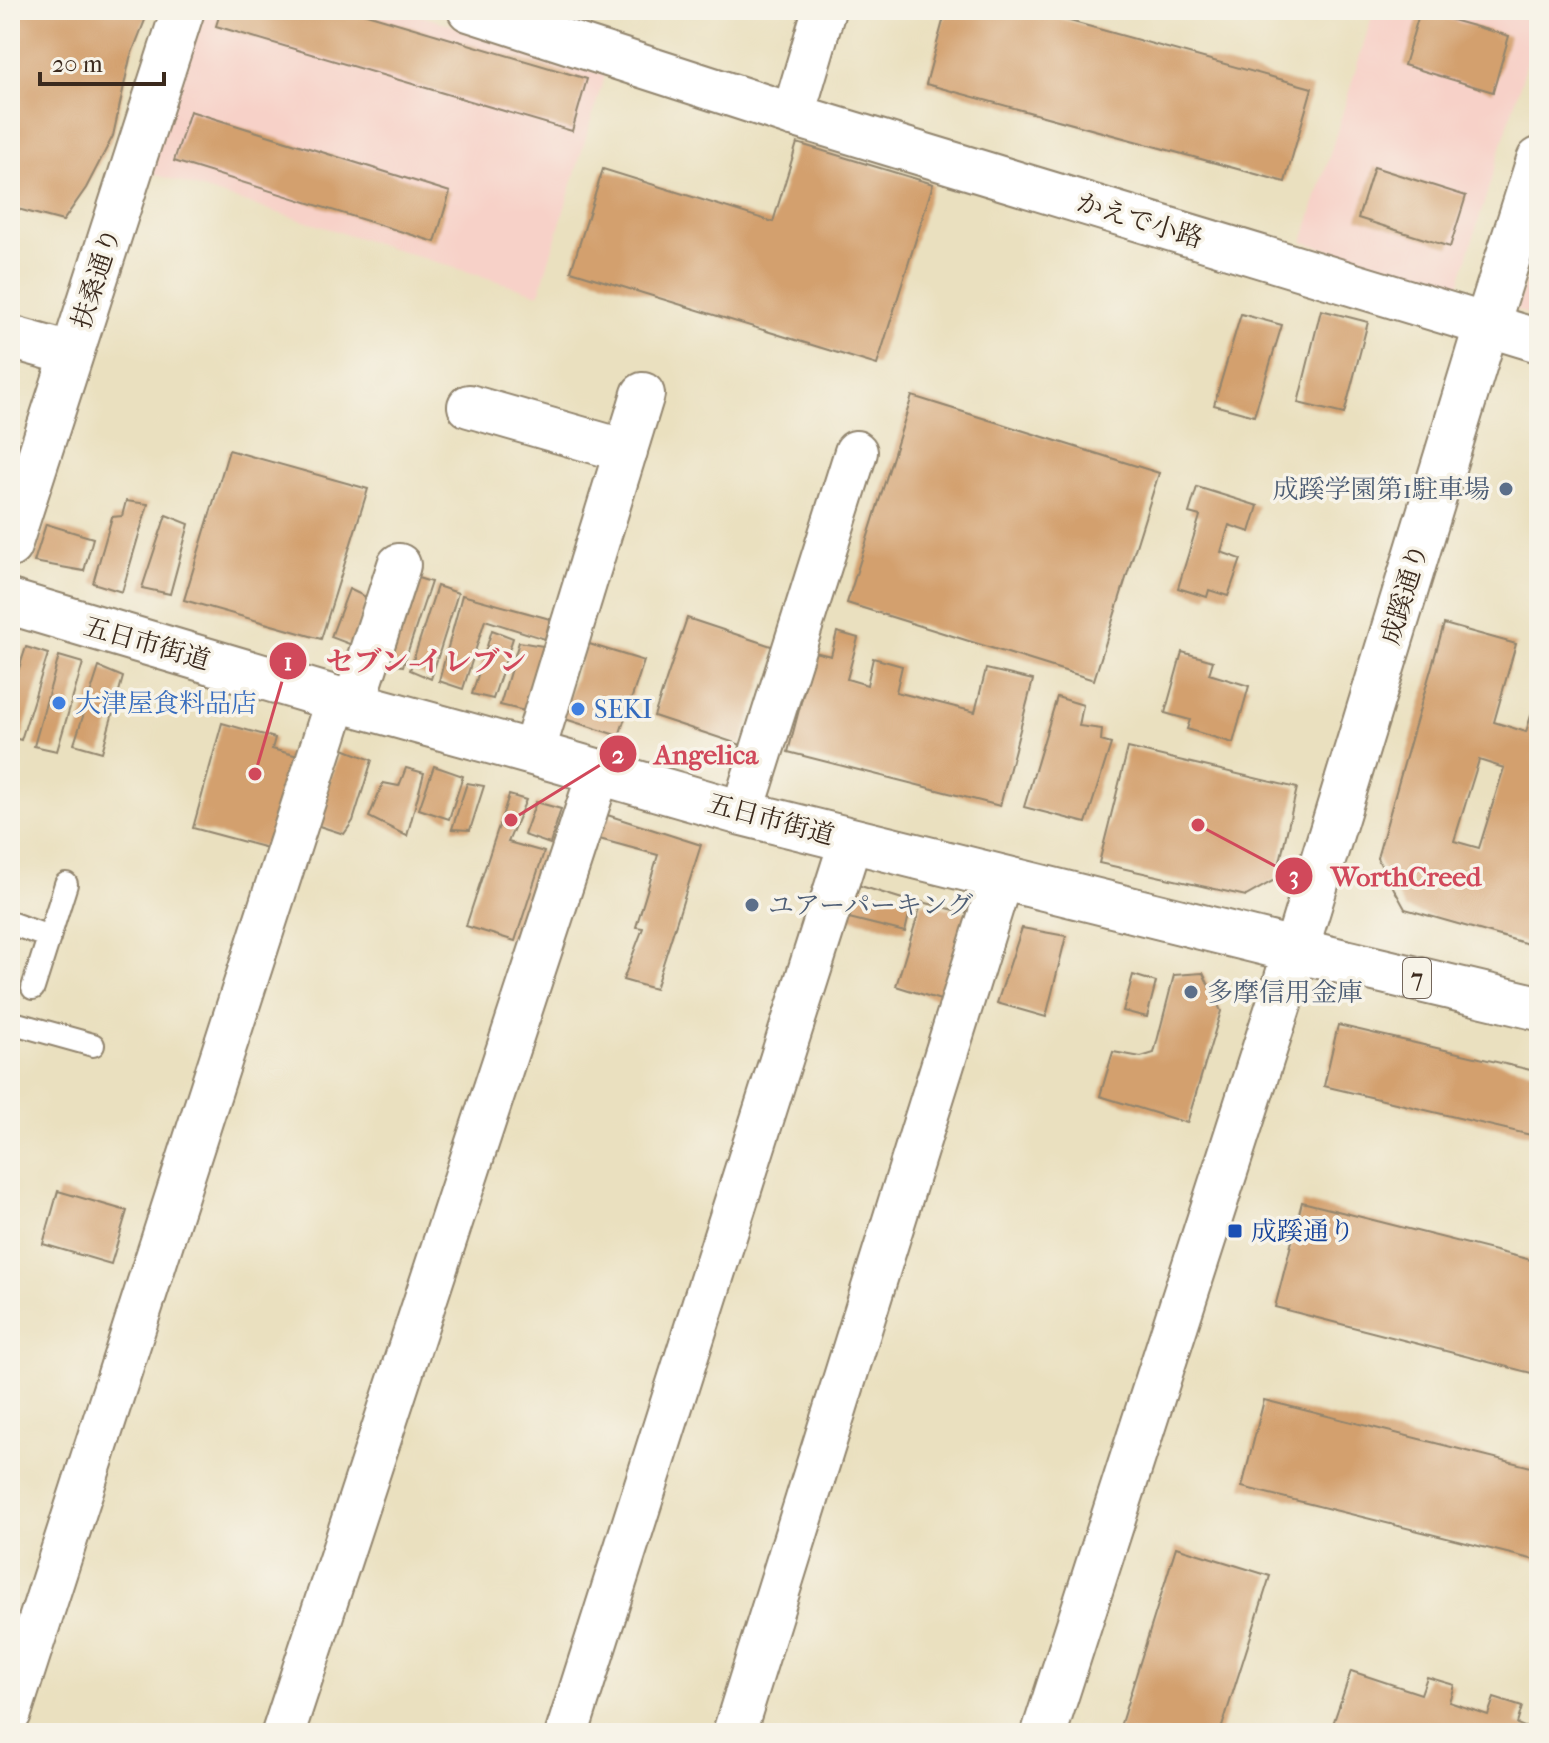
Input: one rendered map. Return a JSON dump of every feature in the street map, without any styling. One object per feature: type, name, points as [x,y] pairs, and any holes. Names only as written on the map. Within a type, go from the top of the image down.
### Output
[{"type":"street","name":"扶桑通り","points":[[10,546],[183,10]]},
{"type":"street","name":"かえで小路","points":[[469,10],[569,25],[793,115],[1539,341]]},
{"type":"street","points":[[793,115],[824,10]]},
{"type":"street","name":"成蹊通り","points":[[1044,1733],[1275,1016],[1539,160]]},
{"type":"street","points":[[10,337],[71,354]]},
{"type":"street","points":[[533,753],[643,394]]},
{"type":"street","points":[[469,406],[626,451]]},
{"type":"street","points":[[742,813],[856,452]]},
{"type":"street","points":[[10,1713],[346,701],[399,565]]},
{"type":"street","name":"五日市街道","points":[[10,602],[742,813],[1539,1008]]},
{"type":"street","points":[[283,1733],[599,772]]},
{"type":"street","points":[[567,1733],[851,840]]},
{"type":"street","points":[[734,1733],[1001,878]]},
{"type":"lane","points":[[33,988],[66,884]]},
{"type":"lane","points":[[10,923],[49,937]]},
{"type":"lane","points":[[10,1022],[93,1045]]},
{"type":"shaded area","points":[[199,10],[403,10],[605,74],[539,294],[147,172]]},
{"type":"shaded area","points":[[1374,10],[1495,10],[1539,23],[1458,288],[1303,242]]},
{"type":"shaded area","points":[[1539,239],[1539,318],[1516,310]]},
{"type":"building","points":[[10,10],[149,10],[130,58],[113,136],[86,188],[63,221],[10,207]]},
{"type":"building","points":[[221,10],[353,10],[587,79],[572,131],[216,26]]},
{"type":"building","points":[[946,10],[1030,10],[1312,88],[1285,182],[926,84]]},
{"type":"building","points":[[1420,11],[1509,36],[1493,92],[1404,65]]},
{"type":"building","points":[[190,111],[450,192],[435,242],[174,161]]},
{"type":"building","points":[[797,143],[933,184],[877,365],[571,271],[603,169],[773,222]]},
{"type":"building","points":[[1374,167],[1466,196],[1450,247],[1358,218]]},
{"type":"building","points":[[1321,310],[1368,322],[1344,414],[1298,403]]},
{"type":"building","points":[[1241,314],[1282,325],[1254,416],[1214,405]]},
{"type":"building","points":[[912,396],[1159,473],[1094,680],[847,603]]},
{"type":"building","points":[[229,450],[368,489],[321,639],[184,600]]},
{"type":"building","points":[[1197,487],[1258,506],[1250,532],[1229,525],[1221,552],[1241,559],[1228,596],[1209,590],[1207,597],[1178,588],[1200,516],[1189,513]]},
{"type":"building","points":[[126,501],[148,504],[122,592],[93,583],[112,517],[122,516]]},
{"type":"building","points":[[166,515],[189,524],[170,594],[142,588]]},
{"type":"building","points":[[46,524],[93,538],[84,571],[34,562]]},
{"type":"building","points":[[408,575],[431,582],[403,666],[382,662]]},
{"type":"building","points":[[437,586],[458,593],[431,679],[410,670]]},
{"type":"building","points":[[349,589],[368,598],[352,645],[331,637]]},
{"type":"building","points":[[462,595],[550,619],[545,639],[485,620],[463,689],[439,681]]},
{"type":"building","points":[[687,618],[774,647],[741,745],[654,716]]},
{"type":"building","points":[[1444,624],[1516,644],[1494,722],[1526,732],[1539,689],[1539,947],[1405,909],[1377,858]],"holes":[[[1479,760],[1504,768],[1479,848],[1454,841]]]},
{"type":"building","points":[[492,630],[513,638],[493,699],[472,694]]},
{"type":"building","points":[[837,632],[858,638],[847,679],[867,685],[873,658],[902,666],[896,692],[975,712],[986,669],[1033,680],[1000,806],[788,752],[814,652],[831,656]]},
{"type":"building","points":[[519,642],[543,646],[525,711],[500,705]]},
{"type":"building","points":[[586,643],[644,661],[619,736],[562,718]]},
{"type":"building","points":[[26,647],[48,654],[21,740],[10,737],[10,696]]},
{"type":"building","points":[[1182,652],[1213,661],[1209,674],[1249,686],[1233,743],[1187,729],[1190,720],[1165,713]]},
{"type":"building","points":[[59,656],[83,663],[57,751],[34,746]]},
{"type":"building","points":[[99,667],[123,677],[102,752],[74,744]]},
{"type":"building","points":[[1057,697],[1083,705],[1079,726],[1102,729],[1101,741],[1111,744],[1086,823],[1024,807]]},
{"type":"building","points":[[222,723],[275,738],[272,749],[298,756],[271,849],[193,828]]},
{"type":"building","points":[[341,748],[372,760],[353,821],[344,834],[313,824]]},
{"type":"building","points":[[1128,748],[1297,788],[1276,879],[1246,896],[1099,863]]},
{"type":"building","points":[[434,766],[463,776],[449,819],[419,809]]},
{"type":"building","points":[[406,768],[424,773],[407,836],[369,817],[383,783],[399,786]]},
{"type":"building","points":[[467,783],[484,786],[470,830],[452,829]]},
{"type":"building","points":[[509,795],[526,800],[508,842],[544,852],[515,941],[466,926]]},
{"type":"building","points":[[536,802],[561,809],[550,844],[524,835]]},
{"type":"building","points":[[601,813],[701,845],[655,989],[623,980],[643,928],[636,927],[658,855],[592,837]]},
{"type":"building","points":[[851,883],[912,902],[905,932],[845,917]]},
{"type":"building","points":[[922,902],[975,915],[950,1003],[896,986]]},
{"type":"building","points":[[1022,928],[1066,936],[1046,1017],[997,1003]]},
{"type":"building","points":[[1203,973],[1221,1011],[1187,1123],[1100,1096],[1113,1052],[1141,1057],[1154,1053],[1174,975]]},
{"type":"building","points":[[1133,975],[1156,982],[1147,1017],[1123,1011]]},
{"type":"building","points":[[1338,1025],[1539,1072],[1539,1137],[1324,1086]]},
{"type":"building","points":[[58,1191],[127,1211],[111,1264],[43,1244]]},
{"type":"building","points":[[1302,1202],[1539,1262],[1539,1375],[1275,1307]]},
{"type":"building","points":[[1264,1400],[1539,1469],[1539,1561],[1242,1487]]},
{"type":"building","points":[[1176,1547],[1270,1576],[1220,1733],[1118,1733]]},
{"type":"building","points":[[1351,1671],[1421,1694],[1427,1677],[1454,1685],[1449,1702],[1488,1715],[1494,1698],[1522,1707],[1517,1724],[1539,1733],[1330,1733]]},
{"type":"place","name":"成蹊学園第1駐車場","points":[[1506,489]]},
{"type":"place","name":"大津屋食料品店","points":[[59,703]]},
{"type":"place","name":"SEKI","points":[[578,709]]},
{"type":"place","name":"セブン-イレブン","points":[[255,774]]},
{"type":"place","name":"Angelica","points":[[511,820]]},
{"type":"place","name":"WorthCreed","points":[[1198,825]]},
{"type":"place","name":"ユアーパーキング","points":[[752,905]]},
{"type":"place","name":"多摩信用金庫","points":[[1191,992]]},
{"type":"place","name":"成蹊通り","points":[[1235,1231]]}]
